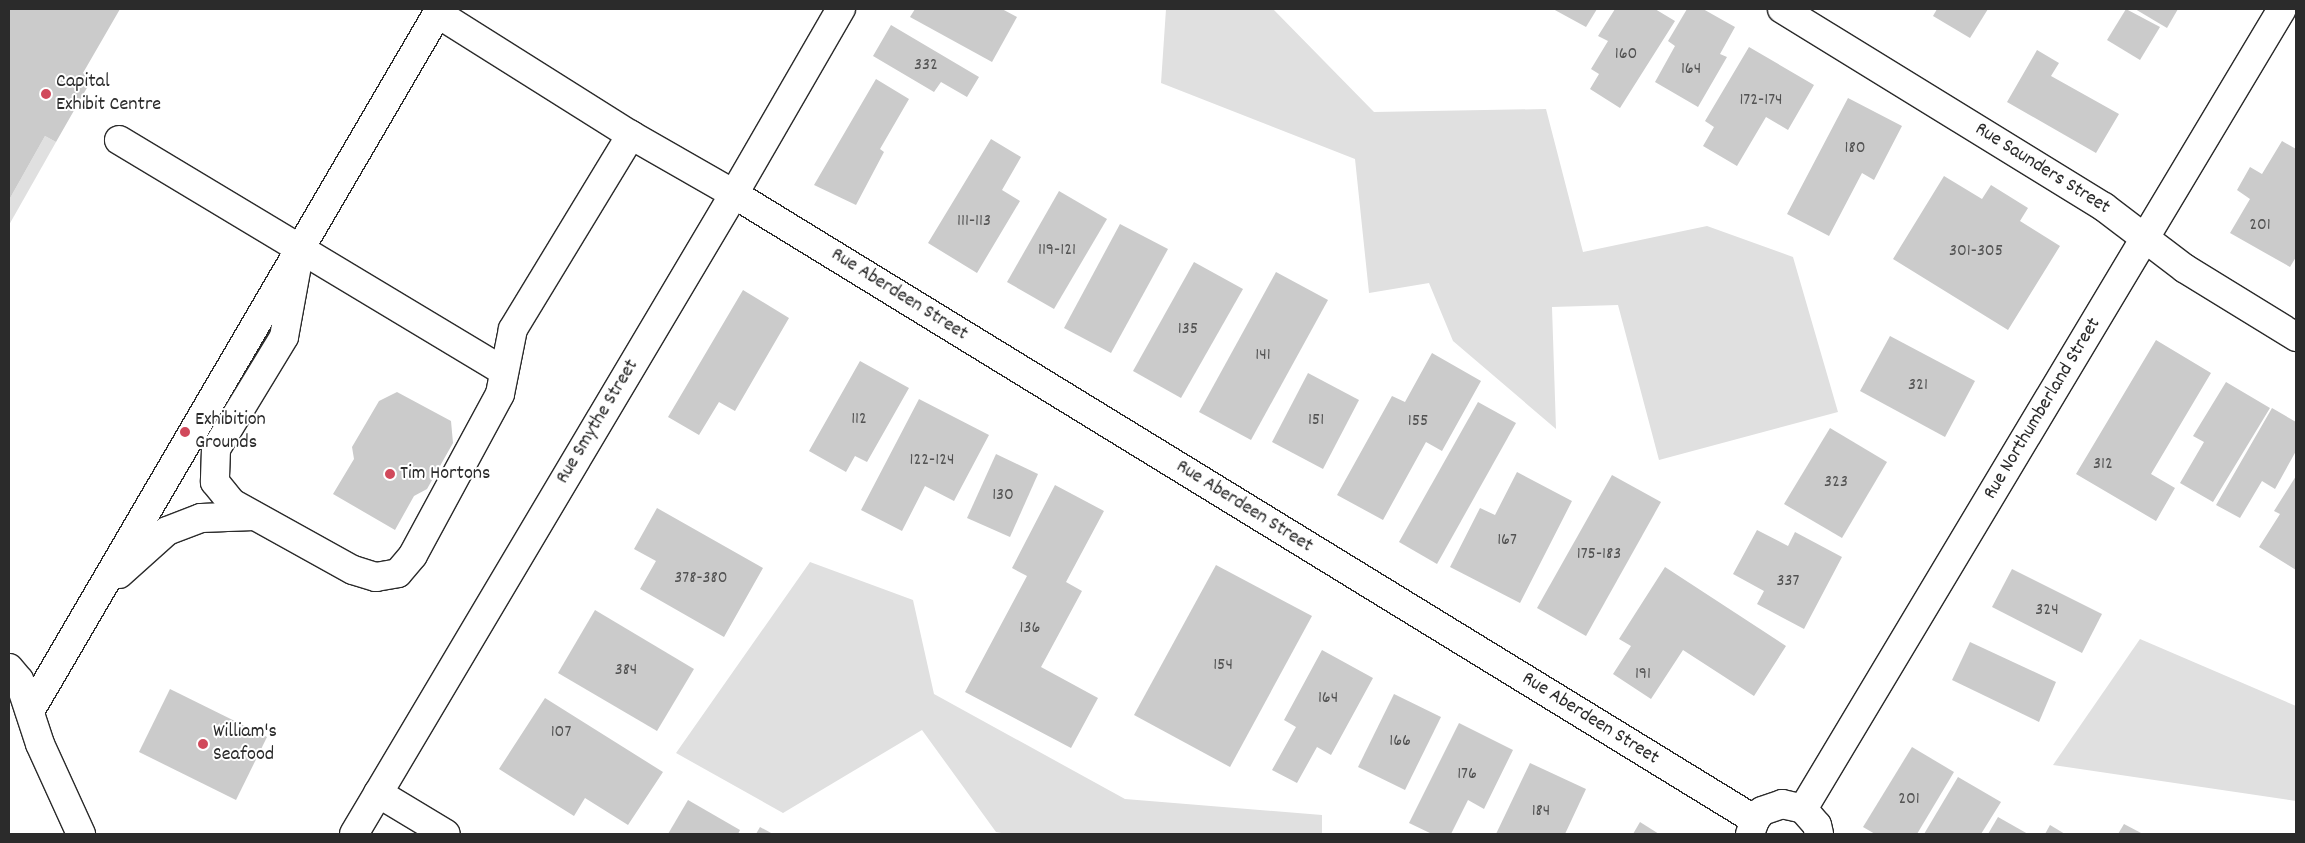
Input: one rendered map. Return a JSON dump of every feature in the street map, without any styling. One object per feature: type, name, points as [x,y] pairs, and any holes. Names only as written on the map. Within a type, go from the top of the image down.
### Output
[{"type":"street","name":"Rue Smythe Street","points":[[354,834],[734,194],[841,9]]},
{"type":"street","name":"Rue Saunders Street","points":[[1782,9],[2104,207],[2184,268],[2296,337]]},
{"type":"street","name":"Rue Northumberland Street","points":[[1803,809],[2282,9]]},
{"type":"street","name":"Rue Aberdeen Street","points":[[438,11],[631,135],[734,194],[1753,827]]},
{"type":"street","points":[[30,711],[438,11]]},
{"type":"street","points":[[300,249],[284,338],[216,449],[216,482],[232,503],[353,570],[376,577],[398,574],[413,555],[500,394],[503,371],[513,328],[631,135]]},
{"type":"street","points":[[119,140],[503,371]]},
{"type":"street","points":[[100,591],[167,531],[201,518],[254,516]]},
{"type":"street","points":[[9,668],[19,680],[40,744],[81,834]]},
{"type":"street","points":[[378,793],[446,834]]},
{"type":"street","points":[[1753,827],[1762,811],[1782,804],[1803,809],[1817,825],[1819,834]]},
{"type":"shaded area","points":[[1166,9],[1273,9],[1374,112],[1546,109],[1583,252],[1707,226],[1793,257],[1838,412],[1659,460],[1618,305],[1552,307],[1556,429],[1453,341],[1429,283],[1369,293],[1355,159],[1161,83]]},
{"type":"shaded area","points":[[45,136],[56,142],[9,225],[9,200]]},
{"type":"shaded area","points":[[810,562],[913,600],[934,694],[1125,799],[1322,815],[1322,834],[1007,834],[996,832],[922,730],[783,813],[676,753]]},
{"type":"shaded area","points":[[2140,639],[2296,706],[2296,801],[2053,765]]},
{"type":"building","name":"Capital Exhibit Centre","points":[[9,9],[120,9],[83,73],[92,79],[56,142],[45,136],[9,200]]},
{"type":"building","points":[[915,9],[1002,9],[1017,17],[992,62],[910,17]]},
{"type":"building","points":[[1553,9],[1597,9],[1586,27]]},
{"type":"building","points":[[1615,9],[1655,9],[1675,21],[1620,108],[1590,89],[1599,74],[1591,69],[1608,41],[1598,36]]},
{"type":"building","points":[[1687,9],[1703,9],[1735,27],[1720,54],[1727,57],[1698,107],[1655,82],[1675,46],[1668,41]]},
{"type":"building","points":[[1937,9],[1988,9],[1970,38],[1933,16]]},
{"type":"building","points":[[2126,9],[2160,27],[2140,60],[2107,40]]},
{"type":"building","points":[[2135,9],[2178,9],[2167,28]]},
{"type":"building","points":[[891,25],[979,77],[967,97],[941,82],[934,92],[873,56]]},
{"type":"building","points":[[1749,47],[1814,85],[1788,130],[1766,117],[1737,166],[1703,146],[1714,127],[1705,121]]},
{"type":"building","points":[[2037,50],[2059,63],[2051,76],[2119,114],[2096,153],[2007,102]]},
{"type":"building","points":[[876,79],[909,99],[880,149],[884,152],[856,205],[814,185]]},
{"type":"building","points":[[1848,98],[1902,126],[1874,180],[1862,173],[1829,236],[1787,214]]},
{"type":"building","points":[[991,139],[1021,157],[1002,190],[1020,201],[977,273],[928,243]]},
{"type":"building","points":[[2282,141],[2296,149],[2296,257],[2290,267],[2230,233],[2250,199],[2237,190],[2250,167],[2262,174]]},
{"type":"building","points":[[1944,176],[1982,199],[1991,185],[2028,208],[2020,221],[2060,246],[2008,330],[1893,259]]},
{"type":"building","points":[[1059,191],[1107,219],[1054,309],[1007,282]]},
{"type":"building","points":[[1120,224],[1168,249],[1111,353],[1064,328]]},
{"type":"building","points":[[1194,262],[1243,289],[1181,398],[1133,371]]},
{"type":"building","points":[[1276,272],[1328,300],[1251,440],[1199,412]]},
{"type":"building","points":[[743,290],[789,318],[735,411],[719,402],[699,435],[668,417]]},
{"type":"building","points":[[1890,336],[1975,381],[1945,437],[1860,391]]},
{"type":"building","points":[[2156,340],[2211,373],[2151,474],[2175,488],[2156,521],[2076,474]]},
{"type":"building","points":[[1432,353],[1481,381],[1442,451],[1426,442],[1383,520],[1337,495],[1392,396],[1405,402]]},
{"type":"building","points":[[860,361],[909,388],[867,462],[855,456],[846,472],[809,451]]},
{"type":"building","points":[[1308,373],[1359,400],[1323,469],[1272,442]]},
{"type":"building","points":[[2226,382],[2270,408],[2213,502],[2180,483],[2204,442],[2193,436]]},
{"type":"building","name":"Tim Hortons","points":[[397,392],[451,421],[453,443],[427,489],[414,496],[395,530],[333,494],[354,459],[352,447],[379,401]]},
{"type":"building","points":[[919,399],[989,435],[954,501],[925,486],[902,531],[861,510]]},
{"type":"building","points":[[1478,402],[1516,423],[1437,564],[1399,542]]},
{"type":"building","points":[[2272,408],[2296,422],[2296,451],[2275,489],[2262,481],[2240,518],[2216,505]]},
{"type":"building","points":[[1830,428],[1887,462],[1842,538],[1784,504]]},
{"type":"building","points":[[996,454],[1038,474],[1010,537],[967,518]]},
{"type":"building","points":[[1517,472],[1572,501],[1520,603],[1450,567],[1480,508],[1495,515]]},
{"type":"building","points":[[1612,475],[1661,502],[1586,636],[1537,608]]},
{"type":"building","points":[[2296,476],[2296,570],[2259,547],[2280,514],[2274,511]]},
{"type":"building","points":[[1055,485],[1104,511],[1066,582],[1082,591],[1041,667],[1098,698],[1071,748],[965,692],[1027,576],[1012,568]]},
{"type":"building","points":[[657,508],[763,568],[724,637],[640,589],[656,561],[634,549]]},
{"type":"building","points":[[1757,530],[1788,546],[1795,532],[1842,557],[1804,629],[1757,604],[1764,591],[1733,574]]},
{"type":"building","points":[[1216,565],[1312,616],[1230,767],[1134,715]]},
{"type":"building","points":[[1665,567],[1786,646],[1754,696],[1683,650],[1651,699],[1613,674],[1631,646],[1619,639]]},
{"type":"building","points":[[2012,569],[2102,614],[2082,653],[1992,607]]},
{"type":"building","points":[[595,610],[694,669],[657,731],[558,673]]},
{"type":"building","points":[[1970,642],[2056,682],[2039,722],[1952,680]]},
{"type":"building","points":[[1322,650],[1373,678],[1331,755],[1317,747],[1297,783],[1272,770],[1296,727],[1284,720]]},
{"type":"building","name":"William's Seafood","points":[[170,689],[267,737],[236,800],[139,752]]},
{"type":"building","points":[[1394,694],[1441,717],[1405,790],[1358,767]]},
{"type":"building","points":[[545,698],[663,772],[628,825],[585,798],[574,816],[499,769]]},
{"type":"building","points":[[1459,723],[1513,750],[1484,809],[1468,800],[1451,834],[1432,834],[1409,823]]},
{"type":"building","points":[[1912,747],[1954,772],[1917,834],[1875,834],[1863,827]]},
{"type":"building","points":[[1530,763],[1586,789],[1565,834],[1496,834]]},
{"type":"building","points":[[1958,777],[2001,802],[1981,834],[1924,834]]},
{"type":"building","points":[[688,800],[740,830],[738,834],[668,834]]},
{"type":"building","points":[[1998,817],[2028,834],[1988,834]]},
{"type":"building","points":[[1640,822],[1659,834],[1633,834]]},
{"type":"building","points":[[2124,824],[2143,834],[2118,834]]},
{"type":"building","points":[[2050,825],[2065,834],[2045,834]]},
{"type":"building","points":[[760,827],[773,834],[756,834]]},
{"type":"place","name":"Capital Exhibit Centre","points":[[46,94]]},
{"type":"place","name":"Exhibition Grounds","points":[[185,432]]},
{"type":"place","name":"Tim Hortons","points":[[390,474]]},
{"type":"place","name":"William's Seafood","points":[[203,744]]}]
